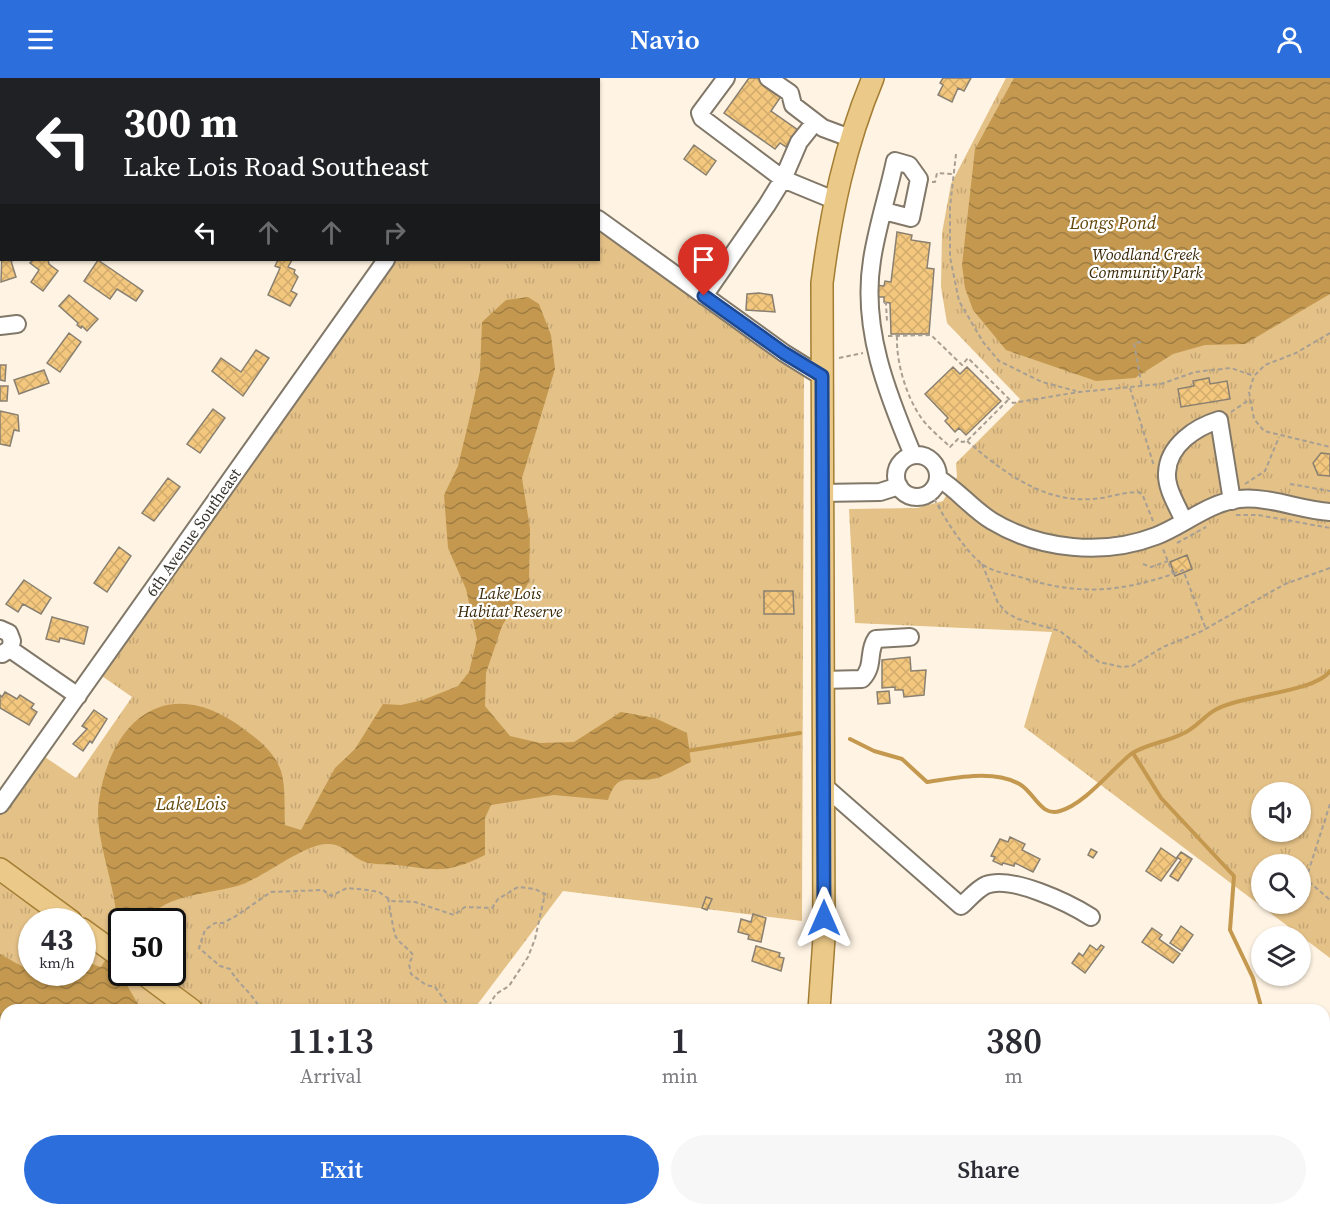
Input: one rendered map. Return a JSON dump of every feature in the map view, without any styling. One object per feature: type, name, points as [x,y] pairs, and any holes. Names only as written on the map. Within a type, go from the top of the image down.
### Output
[{"type":"main road","points":[[819,1004],[824,938],[822,283],[834,200],[850,138],[873,78]]},
{"type":"main road","points":[[1,869],[54,908]]},
{"type":"main road","points":[[160,986],[184,1004]]},
{"type":"street","points":[[726,78],[700,114],[702,118],[783,179],[834,200]]},
{"type":"street","points":[[768,78],[790,93],[793,105],[815,122],[850,138]]},
{"type":"street","points":[[704,296],[783,179],[799,142],[815,122]]},
{"type":"street","points":[[884,211],[872,260],[869,301],[884,388],[913,455]]},
{"type":"street","points":[[600,220],[784,353],[821,368]]},
{"type":"street","name":"6th Avenue Southeast","points":[[0,805],[385,261]]},
{"type":"street","points":[[0,326],[17,324]]},
{"type":"street","points":[[1184,521],[1169,486],[1167,473],[1174,450],[1204,425],[1219,420],[1231,501]]},
{"type":"street","points":[[920,455],[932,460],[937,468],[938,478],[935,488],[923,496],[910,495],[899,486],[897,469],[906,458],[920,455]]},
{"type":"street","points":[[938,478],[992,520],[1024,536],[1053,544],[1098,548],[1128,544],[1156,536],[1231,501],[1252,499],[1330,512]]},
{"type":"street","points":[[822,493],[880,492],[899,486]]},
{"type":"street","points":[[0,629],[11,636],[5,652],[78,696]]},
{"type":"street","points":[[823,680],[862,679],[870,669],[872,647],[876,639],[910,637]]},
{"type":"street","points":[[823,786],[961,906],[985,885],[1007,882],[1071,905],[1090,917]]},
{"type":"path","points":[[956,154],[952,174],[951,257],[958,301],[983,342],[999,361],[1042,382],[1079,392]]},
{"type":"path","points":[[928,181],[935,182],[937,173],[952,174]]},
{"type":"path","points":[[869,301],[886,303],[888,336],[931,335],[962,365],[968,358],[1008,400],[1014,403],[1079,392],[1161,384],[1195,372],[1232,368],[1254,376]]},
{"type":"path","points":[[1330,333],[1296,353],[1264,365],[1254,376],[1249,400],[1258,425],[1264,431],[1330,447]]},
{"type":"path","points":[[897,336],[904,381],[920,416],[950,447],[958,439],[962,442],[967,441],[1008,400]]},
{"type":"path","points":[[1141,342],[1134,343],[1142,387]]},
{"type":"path","points":[[821,368],[897,347]]},
{"type":"path","points":[[1130,388],[1155,469],[1167,473]]},
{"type":"path","points":[[1219,420],[1249,400]]},
{"type":"path","points":[[1279,436],[1265,471],[1231,501],[1258,515],[1330,528]]},
{"type":"path","points":[[1290,484],[1330,490]]},
{"type":"path","points":[[1173,545],[1209,525]]},
{"type":"path","points":[[1143,564],[1151,567],[1168,561]]},
{"type":"path","points":[[982,564],[998,603],[1007,613],[1018,619],[1060,631],[1090,656],[1110,666],[1132,666],[1162,647],[1206,628],[1285,584],[1330,568]]},
{"type":"path","points":[[1173,574],[1183,570],[1206,628]]},
{"type":"path","points":[[1330,804],[1306,879],[1330,900]]},
{"type":"path","points":[[257,1004],[248,988],[237,982],[230,969],[220,966],[199,948],[205,930],[215,923],[223,923],[236,916],[271,892],[323,890],[331,896],[347,888],[379,892],[392,901],[414,902],[454,915],[465,907],[492,908],[498,899],[518,887],[535,889],[544,894],[535,939],[528,957],[509,986],[496,994],[490,1004]]},
{"type":"path","points":[[388,898],[393,913],[392,928],[396,939],[407,946],[413,955],[409,964],[411,974],[426,985],[435,987],[448,1004]]},
{"type":"green space","name":"Woodland Creek Community Park","points":[[1006,78],[1330,78],[1330,958],[1311,944],[1311,926],[1288,926],[1272,914],[1311,914],[1311,854],[1251,854],[1251,898],[1024,727],[1052,632],[855,623],[849,509],[917,508],[943,501],[957,477],[956,463],[1020,399],[947,323],[941,287],[942,233],[951,184]]},
{"type":"green space","name":"Lake Lois Habitat Reserve","points":[[600,225],[804,370],[802,921],[563,891],[478,1004],[0,1004],[0,813],[42,755],[76,778],[132,697],[99,674],[395,261],[600,261]]},
{"type":"water","name":"Longs Pond","points":[[1014,78],[1330,78],[1330,294],[1245,344],[1205,345],[1173,354],[1135,378],[1096,381],[1006,350],[973,310],[965,288],[962,265],[975,149]]},
{"type":"water","name":"Lake Lois","points":[[528,297],[539,304],[551,335],[555,369],[522,478],[530,529],[529,582],[502,626],[486,673],[485,706],[510,736],[540,743],[574,742],[621,712],[655,718],[687,733],[691,762],[657,778],[620,781],[608,800],[554,795],[491,805],[485,818],[485,855],[451,868],[432,869],[372,864],[360,860],[335,845],[320,845],[309,848],[252,880],[231,888],[178,899],[161,908],[115,908],[100,837],[99,800],[106,770],[117,745],[131,725],[149,712],[170,705],[193,705],[218,713],[256,738],[275,758],[281,771],[284,784],[285,825],[301,830],[335,768],[355,749],[383,704],[401,705],[423,700],[458,686],[469,672],[477,639],[466,589],[448,548],[444,495],[458,466],[480,371],[482,322],[506,300]]},
{"type":"water","name":"Lake Lois","points":[[0,954],[18,964],[18,986],[96,986],[96,965],[101,967],[108,955],[108,986],[127,986],[138,1004],[0,1004]]},
{"type":"building","points":[[749,78],[758,78],[782,95],[771,111],[798,130],[786,147],[780,143],[775,149],[724,113]]},
{"type":"building","points":[[943,78],[971,78],[964,91],[958,88],[952,102],[938,95],[943,85],[940,83]]},
{"type":"building","points":[[694,145],[716,161],[706,175],[684,159]]},
{"type":"building","points":[[897,232],[912,235],[911,240],[930,243],[927,268],[934,269],[929,334],[891,334],[890,303],[884,302],[884,297],[875,297],[875,285],[884,286],[885,281],[891,282]]},
{"type":"building","points":[[2,261],[11,261],[16,277],[1,282]]},
{"type":"building","points":[[48,261],[58,271],[43,291],[31,282],[39,270],[30,263]]},
{"type":"building","points":[[99,261],[143,291],[136,301],[117,289],[110,299],[84,281]]},
{"type":"building","points":[[278,261],[291,261],[288,267],[295,270],[294,273],[298,277],[291,291],[297,294],[290,306],[268,295],[280,268],[275,266]]},
{"type":"building","points":[[747,294],[772,295],[775,312],[746,310]]},
{"type":"building","points":[[69,295],[98,319],[87,331],[77,325],[78,323],[59,306]]},
{"type":"building","points":[[69,333],[81,342],[60,372],[47,363]]},
{"type":"building","points":[[256,350],[269,358],[243,396],[212,371],[221,358],[241,372]]},
{"type":"building","points":[[0,365],[6,365],[5,381],[0,380]]},
{"type":"building","points":[[953,367],[960,374],[967,367],[1001,401],[966,435],[959,428],[955,432],[945,421],[948,418],[925,394]]},
{"type":"building","points":[[44,370],[49,383],[19,394],[14,380]]},
{"type":"building","points":[[1209,378],[1210,384],[1227,381],[1230,399],[1181,407],[1178,389],[1194,386],[1193,381]]},
{"type":"building","points":[[0,386],[8,386],[7,401],[0,401]]},
{"type":"building","points":[[213,409],[225,418],[200,453],[187,444]]},
{"type":"building","points":[[0,411],[18,415],[19,431],[14,430],[10,446],[0,444]]},
{"type":"building","points":[[1321,453],[1330,454],[1330,476],[1318,475],[1313,463]]},
{"type":"building","points":[[168,478],[180,487],[154,521],[142,513]]},
{"type":"building","points":[[119,547],[131,556],[107,592],[94,583]]},
{"type":"building","points":[[1187,555],[1192,569],[1175,576],[1170,562]]},
{"type":"building","points":[[24,580],[51,598],[41,614],[23,604],[18,612],[6,604]]},
{"type":"building","points":[[764,591],[793,591],[794,614],[764,614]]},
{"type":"building","points":[[52,617],[88,627],[84,644],[60,638],[59,642],[46,639]]},
{"type":"building","points":[[910,657],[911,671],[926,670],[924,695],[904,697],[903,690],[895,690],[895,687],[882,688],[882,660]]},
{"type":"building","points":[[889,691],[890,703],[878,704],[877,692]]},
{"type":"building","points":[[5,692],[17,699],[20,695],[34,704],[31,708],[37,712],[29,725],[0,708],[0,695],[2,697]]},
{"type":"building","points":[[94,710],[107,719],[92,743],[90,741],[83,751],[73,744],[87,729],[82,726]]},
{"type":"building","points":[[1010,837],[1025,844],[1022,850],[1040,859],[1033,872],[1015,863],[1014,866],[1003,863],[1002,865],[993,861],[995,857],[991,856],[1000,839],[1008,842]]},
{"type":"building","points":[[1161,848],[1177,859],[1161,881],[1146,871]]},
{"type":"building","points":[[1091,849],[1097,852],[1093,858],[1088,855]]},
{"type":"building","points":[[1181,852],[1192,859],[1178,881],[1170,876],[1181,860],[1177,857]]},
{"type":"building","points":[[706,897],[712,899],[707,910],[702,908]]},
{"type":"building","points":[[753,914],[766,918],[761,942],[748,939],[749,935],[738,932],[741,919],[751,922]]},
{"type":"building","points":[[1181,926],[1193,935],[1182,951],[1170,943]]},
{"type":"building","points":[[1152,928],[1162,935],[1159,939],[1180,954],[1173,963],[1142,942]]},
{"type":"building","points":[[1090,945],[1097,950],[1101,945],[1104,947],[1085,973],[1072,963],[1079,953],[1083,956]]},
{"type":"building","points":[[756,946],[780,953],[779,957],[784,958],[781,971],[752,961]]},
{"type":"waterway","points":[[850,739],[874,751],[902,759],[927,782],[975,776],[1011,780],[1026,789],[1043,808],[1053,812],[1060,811],[1079,801],[1131,754],[1187,732],[1215,710],[1243,700],[1309,684],[1330,671]]},
{"type":"waterway","points":[[686,751],[800,733]]},
{"type":"waterway","points":[[1133,753],[1161,798],[1234,876],[1230,930],[1253,978],[1260,1004]]},
{"type":"route","points":[[704,296],[784,353],[822,376],[824,918]]}]
